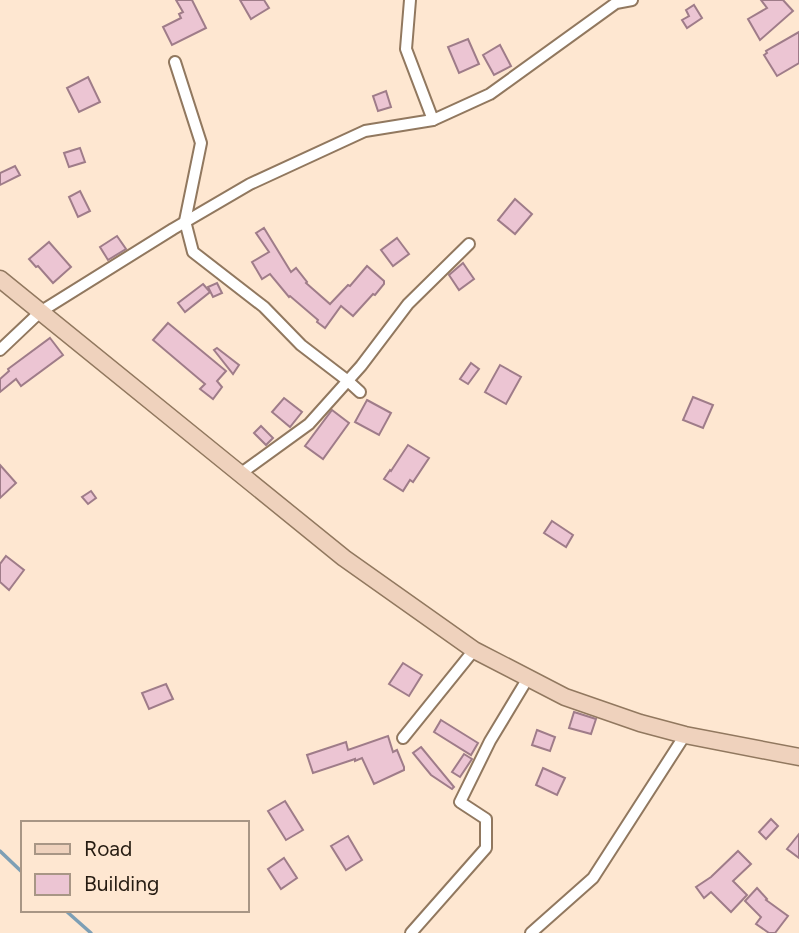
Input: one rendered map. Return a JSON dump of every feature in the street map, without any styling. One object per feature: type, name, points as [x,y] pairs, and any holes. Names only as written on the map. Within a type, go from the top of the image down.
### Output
[{"type":"main road","points":[[0,279],[344,558],[474,650],[565,697],[640,723],[685,735],[799,757]]},
{"type":"street","points":[[410,0],[406,49],[433,120]]},
{"type":"street","points":[[0,351],[40,313],[185,221],[250,184],[365,131],[433,120],[490,94],[616,3],[632,0]]},
{"type":"street","points":[[175,62],[201,143],[185,221],[193,251],[264,307],[300,345],[360,392]]},
{"type":"street","points":[[240,474],[309,424],[348,381],[408,304],[469,244]]},
{"type":"street","points":[[403,738],[474,650]]},
{"type":"street","points":[[411,933],[486,848],[486,819],[460,802],[490,741],[528,678]]},
{"type":"street","points":[[531,933],[593,878],[685,735]]},
{"type":"building","points":[[176,0],[192,0],[206,28],[172,45],[163,27],[181,18],[179,14],[183,12]]},
{"type":"building","points":[[240,0],[264,0],[269,8],[251,19]]},
{"type":"building","points":[[761,0],[783,0],[793,11],[760,40],[748,19],[767,8]]},
{"type":"building","points":[[694,5],[702,18],[687,28],[682,20],[689,16],[686,10]]},
{"type":"building","points":[[799,32],[799,63],[777,76],[764,55],[766,51]]},
{"type":"building","points":[[468,39],[479,64],[459,73],[448,47]]},
{"type":"building","points":[[500,45],[511,66],[494,75],[483,55]]},
{"type":"building","points":[[88,77],[100,102],[79,112],[67,88]]},
{"type":"building","points":[[386,91],[391,107],[378,111],[373,96]]},
{"type":"building","points":[[80,148],[85,162],[69,167],[64,153]]},
{"type":"building","points":[[15,166],[20,175],[0,185],[0,173]]},
{"type":"building","points":[[80,191],[90,211],[78,217],[69,197]]},
{"type":"building","points":[[515,199],[532,214],[515,234],[498,220]]},
{"type":"building","points":[[264,228],[291,272],[296,268],[306,283],[330,304],[367,266],[384,284],[353,316],[341,306],[325,328],[289,297],[270,274],[262,279],[252,262],[269,252],[256,233]]},
{"type":"building","points":[[117,236],[126,249],[108,260],[100,247]]},
{"type":"building","points":[[397,238],[409,254],[393,266],[381,250]]},
{"type":"building","points":[[49,242],[71,267],[53,283],[29,259]]},
{"type":"building","points":[[463,263],[474,279],[459,290],[449,275]]},
{"type":"building","points":[[217,283],[222,293],[213,297],[208,287]]},
{"type":"building","points":[[203,284],[210,292],[185,312],[178,303]]},
{"type":"building","points":[[168,323],[226,371],[217,381],[222,387],[213,399],[200,389],[205,384],[153,340]]},
{"type":"building","points":[[50,338],[63,355],[21,386],[16,379],[0,392],[0,379],[8,369]]},
{"type":"building","points":[[217,348],[239,365],[233,374],[214,350]]},
{"type":"building","points":[[471,363],[479,369],[468,384],[460,379]]},
{"type":"building","points":[[500,365],[521,377],[506,404],[485,392]]},
{"type":"building","points":[[693,397],[713,405],[703,428],[683,420]]},
{"type":"building","points":[[284,398],[302,412],[290,427],[272,412]]},
{"type":"building","points":[[367,400],[391,413],[379,435],[355,422]]},
{"type":"building","points":[[332,410],[349,423],[323,459],[305,446]]},
{"type":"building","points":[[261,426],[273,438],[266,445],[254,433]]},
{"type":"building","points":[[408,445],[429,458],[413,482],[410,480],[403,491],[384,479]]},
{"type":"building","points":[[0,465],[16,483],[0,498]]},
{"type":"building","points":[[91,491],[96,498],[88,504],[82,497]]},
{"type":"building","points":[[552,521],[573,535],[566,547],[544,533]]},
{"type":"building","points":[[6,556],[24,570],[9,590],[0,582],[0,564]]},
{"type":"building","points":[[403,663],[422,675],[409,696],[389,684]]},
{"type":"building","points":[[166,684],[173,699],[149,709],[142,693]]},
{"type":"building","points":[[574,712],[596,719],[591,734],[569,728]]},
{"type":"building","points":[[441,720],[478,743],[471,755],[434,732]]},
{"type":"building","points":[[537,730],[555,737],[550,751],[532,745]]},
{"type":"building","points":[[388,736],[393,752],[397,750],[404,770],[374,784],[362,758],[313,773],[307,755],[346,742],[348,750]]},
{"type":"building","points":[[421,747],[454,787],[452,789],[431,775],[413,753]]},
{"type":"building","points":[[464,754],[472,759],[460,777],[452,772]]},
{"type":"building","points":[[543,768],[565,778],[557,795],[536,785]]},
{"type":"building","points":[[285,801],[303,830],[286,840],[268,811]]},
{"type":"building","points":[[771,819],[778,826],[766,839],[759,832]]},
{"type":"building","points":[[799,834],[799,858],[787,849]]},
{"type":"building","points":[[348,836],[362,860],[346,870],[331,846]]},
{"type":"building","points":[[738,851],[751,864],[733,881],[747,895],[731,912],[711,892],[704,898],[696,887],[711,877]]},
{"type":"building","points":[[284,858],[297,878],[281,889],[268,869]]},
{"type":"building","points":[[757,888],[766,900],[788,916],[775,933],[769,933],[756,924],[761,917],[745,901]]},
{"type":"waterway","points":[[0,851],[21,871]]},
{"type":"waterway","points":[[67,912],[91,933]]}]
